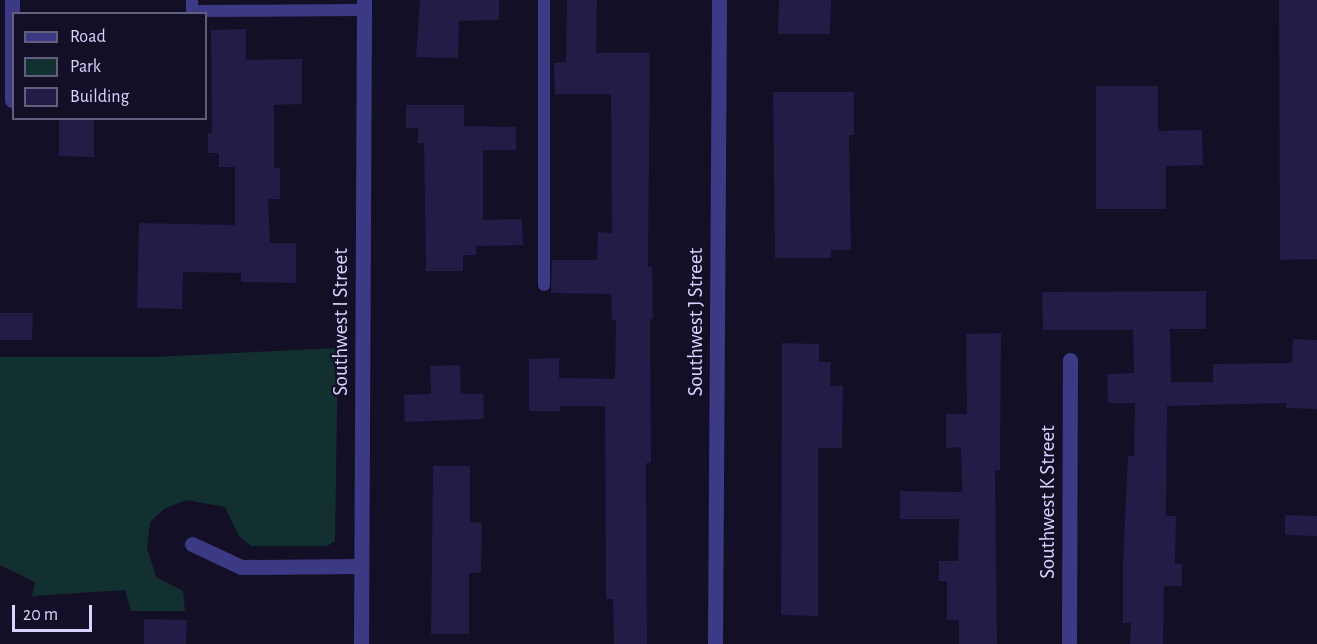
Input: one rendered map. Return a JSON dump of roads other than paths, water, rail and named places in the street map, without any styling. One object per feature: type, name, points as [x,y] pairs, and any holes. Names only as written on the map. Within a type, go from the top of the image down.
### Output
[{"type":"street","points":[[12,0],[12,100]]},
{"type":"street","name":"Southwest J Street","points":[[715,644],[719,0]]},
{"type":"street","name":"Southwest I Street","points":[[361,644],[364,5]]},
{"type":"street","name":"Southwest K Street","points":[[1069,644],[1070,360]]},
{"type":"street","points":[[192,544],[241,567],[361,566]]},
{"type":"lane","points":[[192,0],[192,11],[364,5]]},
{"type":"lane","points":[[544,0],[544,285]]}]
